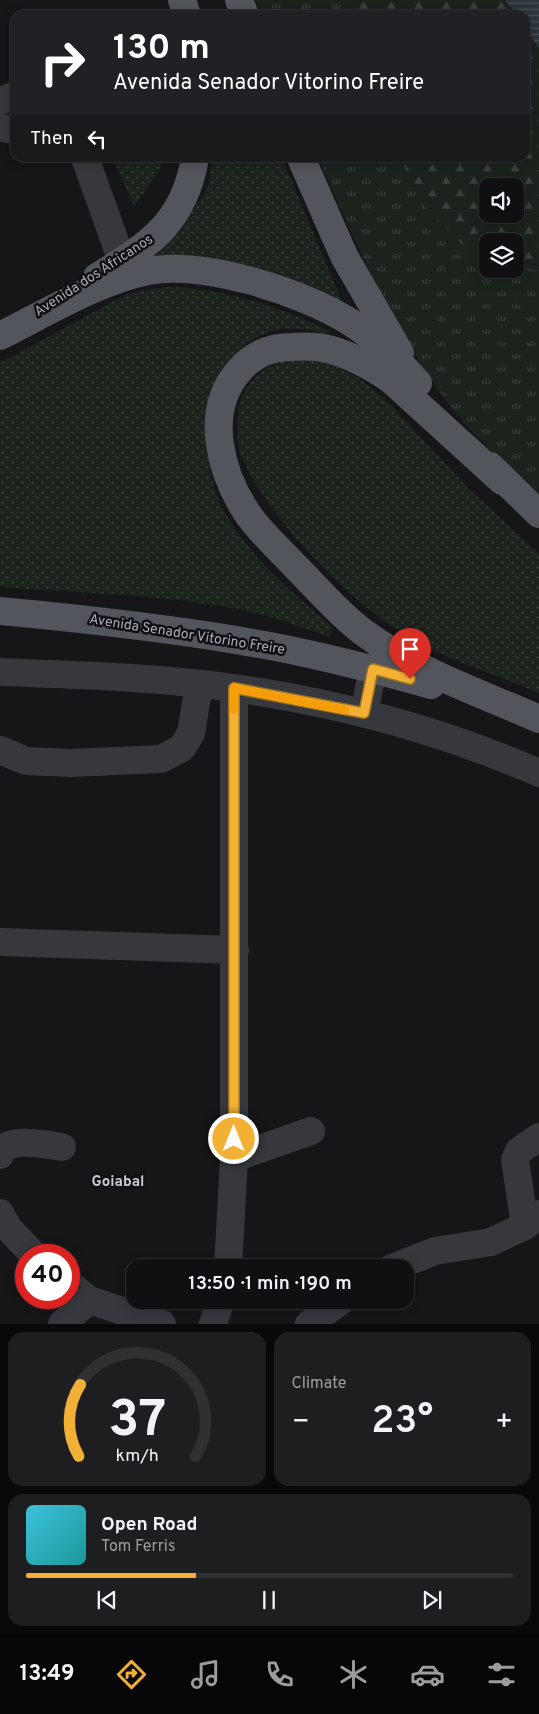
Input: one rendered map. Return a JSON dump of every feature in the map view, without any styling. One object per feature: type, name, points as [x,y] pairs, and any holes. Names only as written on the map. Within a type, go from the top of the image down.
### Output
[{"type":"main road","name":"Avenida dos Africanos","points":[[3,335],[122,262],[159,234],[172,219],[183,199],[195,162]]},
{"type":"main road","points":[[303,162],[344,256],[414,378]]},
{"type":"main road","points":[[3,335],[121,278],[164,269],[198,270],[252,282],[294,295],[324,308],[351,323],[414,378],[502,481]]},
{"type":"main road","points":[[539,514],[390,379],[370,366],[331,350],[307,346],[270,349],[244,364],[226,390],[218,424],[223,462],[231,485],[260,530],[342,614],[363,632],[405,659],[539,721]]},
{"type":"main road","name":"Avenida Senador Vitorino Freire","points":[[0,611],[124,623],[254,643],[373,669],[446,690],[539,721]]},
{"type":"street","points":[[85,162],[122,262]]},
{"type":"street","points":[[364,713],[373,669]]},
{"type":"street","points":[[0,672],[119,677],[234,688],[364,713],[426,732],[539,773]]},
{"type":"street","points":[[0,750],[26,761],[71,764],[161,759],[182,748],[191,732],[199,685]]},
{"type":"street","points":[[228,1259],[234,1158],[234,688]]},
{"type":"street","points":[[0,942],[235,950]]},
{"type":"street","points":[[234,1158],[311,1131]]},
{"type":"street","points":[[414,1259],[435,1251],[491,1242],[532,1220],[515,1160],[519,1151],[539,1137]]},
{"type":"street","points":[[0,1155],[1,1151],[7,1146],[16,1143],[62,1147]]},
{"type":"street","points":[[0,1213],[9,1229],[23,1244]]},
{"type":"street","points":[[80,1292],[162,1324]]},
{"type":"street","points":[[62,1324],[70,1309]]},
{"type":"street","points":[[213,1324],[218,1309]]},
{"type":"street","points":[[308,1324],[329,1309]]},
{"type":"green space","points":[[256,0],[343,0],[347,10],[260,10]]},
{"type":"green space","points":[[343,0],[505,0],[512,10],[347,10]]},
{"type":"green space","points":[[530,35],[539,48],[539,271],[524,267],[524,233],[479,233],[479,252],[462,245],[424,205],[402,162],[530,162]]},
{"type":"green space","points":[[115,162],[162,162],[160,170],[134,206]]},
{"type":"green space","points":[[212,162],[284,162],[344,306],[138,266],[181,230],[208,187]]},
{"type":"green space","points":[[320,162],[402,162],[424,205],[462,245],[479,252],[479,278],[524,278],[524,267],[539,271],[539,494],[470,430],[450,406],[411,348],[377,286]]},
{"type":"green space","points":[[170,287],[213,291],[254,301],[332,332],[327,334],[303,329],[284,329],[253,339],[234,356],[220,378],[212,404],[208,431],[209,459],[214,486],[223,509],[245,543],[258,558],[333,628],[329,637],[291,624],[227,607],[142,597],[0,587],[0,363],[127,294]]},
{"type":"green space","points":[[305,359],[330,363],[352,373],[385,399],[468,488],[539,554],[539,693],[426,647],[391,626],[349,593],[307,551],[269,504],[254,481],[240,453],[238,436],[239,404],[252,381],[266,369],[282,361]]},
{"type":"shaded area","points":[[505,0],[539,0],[539,48],[530,35],[530,10],[512,10]]},
{"type":"slow traffic","points":[[234,709],[234,688],[345,710]]},
{"type":"district","name":"Goiabal","points":[[118,1182]]},
{"type":"route","points":[[234,1139],[234,688],[364,713],[373,669],[410,679]]}]
